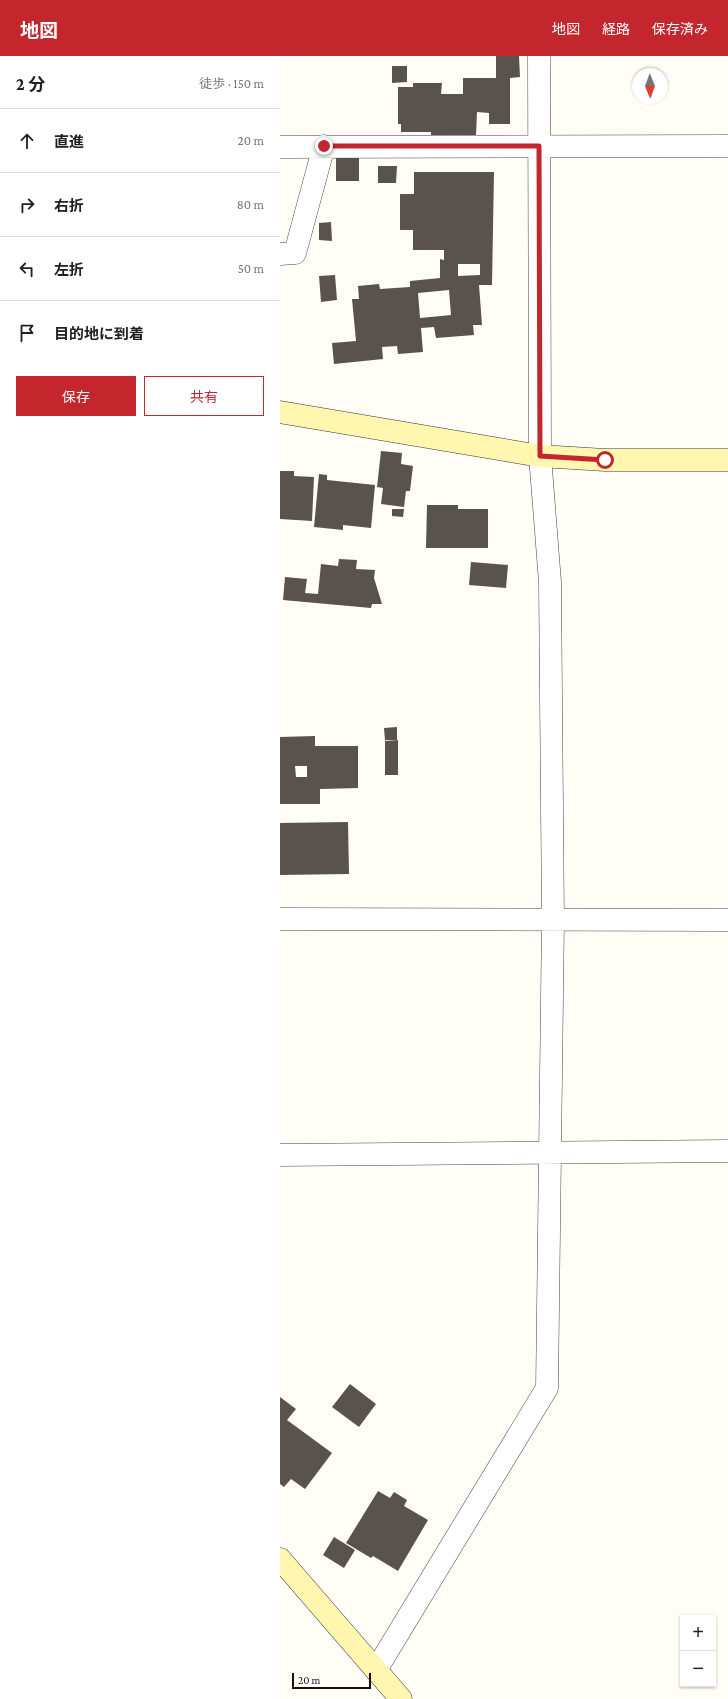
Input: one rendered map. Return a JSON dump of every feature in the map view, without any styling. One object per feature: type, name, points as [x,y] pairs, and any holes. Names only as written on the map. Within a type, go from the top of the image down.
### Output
[{"type":"street","points":[[376,1670],[547,1388],[553,920],[550,582],[540,456],[539,56]]},
{"type":"street","points":[[280,254],[295,253],[324,146]]},
{"type":"street","points":[[280,147],[728,146]]},
{"type":"street","points":[[280,412],[540,456],[605,460],[728,460]]},
{"type":"street","points":[[280,919],[728,920]]},
{"type":"street","points":[[280,1155],[728,1151]]},
{"type":"street","points":[[280,1559],[401,1699]]},
{"type":"building","points":[[496,56],[519,56],[520,77],[510,78],[510,124],[489,124],[489,113],[477,112],[476,135],[431,135],[431,132],[401,132],[401,124],[398,124],[398,87],[413,87],[413,83],[442,83],[441,94],[463,94],[463,78],[496,78]]},
{"type":"building","points":[[392,66],[407,66],[407,82],[392,83]]},
{"type":"building","points":[[359,157],[359,181],[336,181],[336,158]]},
{"type":"building","points":[[378,166],[397,166],[396,183],[378,183]]},
{"type":"building","points":[[414,172],[494,172],[492,285],[479,285],[482,325],[473,325],[474,335],[436,338],[434,327],[421,328],[423,352],[398,354],[397,346],[382,347],[383,359],[334,364],[332,343],[356,341],[352,299],[359,299],[358,286],[379,284],[380,289],[410,287],[410,281],[440,278],[440,259],[444,260],[444,250],[413,250],[413,230],[400,230],[400,194],[414,194]],"holes":[[[458,264],[480,264],[480,275],[458,276]],[[449,290],[451,315],[420,318],[418,293]]]},
{"type":"building","points":[[331,222],[332,241],[319,240],[319,223]]},
{"type":"building","points":[[335,275],[337,300],[321,302],[319,276]]},
{"type":"building","points":[[381,451],[402,453],[401,464],[413,466],[410,491],[406,491],[404,507],[381,504],[383,488],[377,487]]},
{"type":"building","points":[[280,471],[294,471],[294,476],[314,477],[312,521],[280,519]]},
{"type":"building","points":[[319,474],[327,475],[327,480],[375,485],[371,528],[343,525],[343,530],[314,527]]},
{"type":"building","points":[[427,505],[458,505],[458,509],[488,509],[488,548],[426,548]]},
{"type":"building","points":[[392,509],[404,509],[403,517],[392,516]]},
{"type":"building","points":[[339,559],[357,560],[356,569],[375,570],[374,578],[382,604],[372,604],[371,608],[283,600],[285,577],[307,579],[305,593],[318,594],[321,564],[338,566]]},
{"type":"building","points":[[471,562],[508,565],[506,588],[469,585]]},
{"type":"building","points":[[397,727],[397,740],[385,740],[384,728]]},
{"type":"building","points":[[315,736],[315,746],[358,746],[358,788],[320,789],[320,804],[280,804],[280,737]],"holes":[[[295,766],[307,766],[307,777],[296,777]]]},
{"type":"building","points":[[398,740],[398,775],[385,775],[385,741]]},
{"type":"building","points":[[348,822],[349,874],[280,875],[280,823]]},
{"type":"building","points":[[350,1384],[376,1404],[359,1427],[332,1407]]},
{"type":"building","points":[[280,1397],[296,1409],[287,1420],[332,1453],[305,1489],[291,1479],[284,1487],[280,1484]]},
{"type":"building","points":[[378,1491],[390,1498],[394,1492],[407,1500],[404,1506],[428,1520],[398,1571],[373,1556],[371,1558],[346,1543]]},
{"type":"building","points":[[334,1537],[355,1550],[344,1568],[323,1555]]},
{"type":"route","points":[[324,146],[539,146],[540,456],[605,460]]}]
